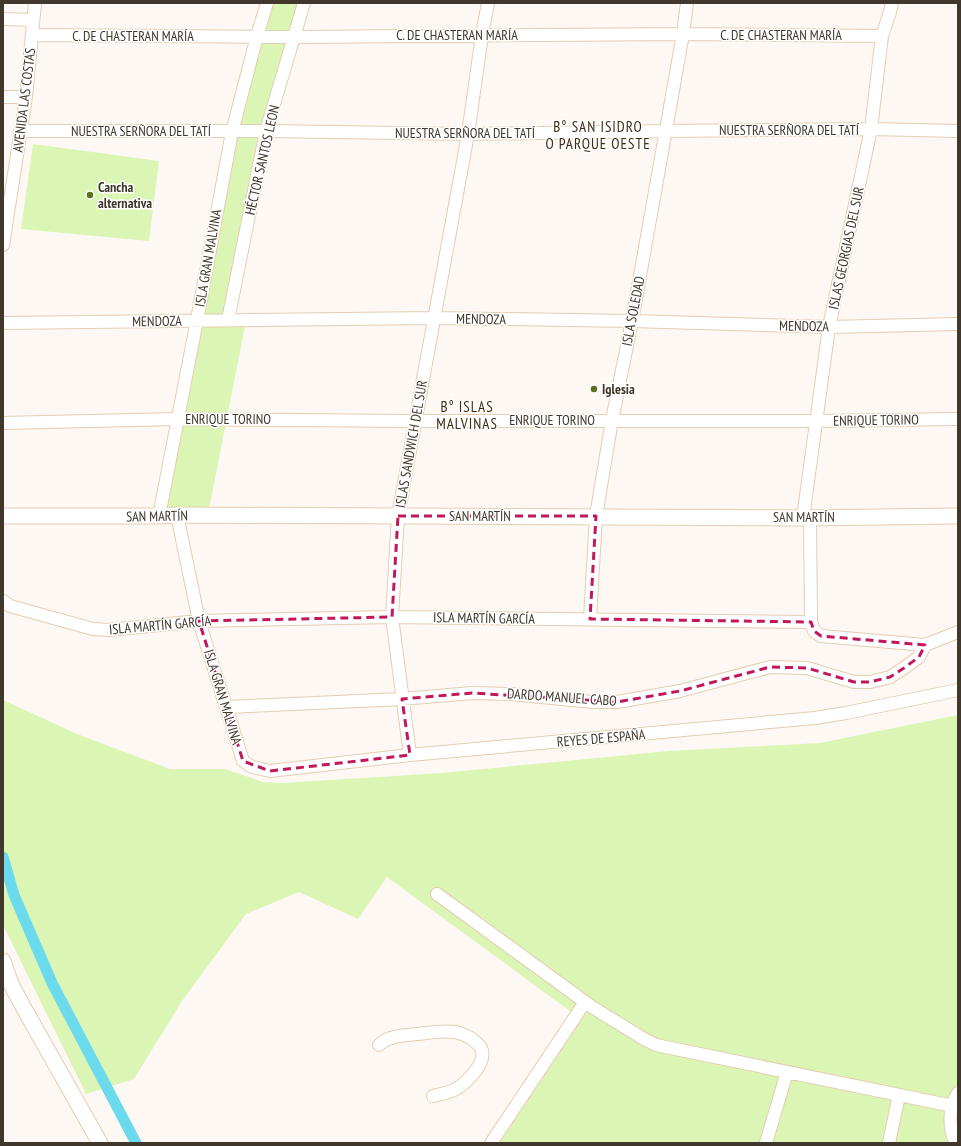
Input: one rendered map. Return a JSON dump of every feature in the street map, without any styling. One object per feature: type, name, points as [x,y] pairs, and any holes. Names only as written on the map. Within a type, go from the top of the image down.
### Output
[{"type":"main road","name":"SAN MARTÍN","points":[[3,516],[596,516],[806,518],[958,516]]},
{"type":"main road","points":[[3,961],[11,984],[100,1143]]},
{"type":"main road","points":[[3,983],[91,1143]]},
{"type":"street","name":"AVENIDA LAS COSTAS","points":[[3,245],[8,178],[20,131],[26,97],[35,3]]},
{"type":"street","name":"ISLA GRAN MALVINA","points":[[159,516],[232,132],[256,36],[267,3]]},
{"type":"street","name":"HÉCTOR SANTOS LEON","points":[[228,320],[266,132],[304,3]]},
{"type":"street","name":"ISLAS SANDWICH DEL SUR","points":[[410,756],[392,617],[398,516],[468,134],[488,3]]},
{"type":"street","name":"ISLA SOLEDAD","points":[[590,619],[596,516],[612,420],[632,321],[666,131],[687,3]]},
{"type":"street","name":"ISLAS GEORGIAS DEL SUR","points":[[811,622],[806,518],[817,421],[830,327],[870,129],[882,36],[892,3]]},
{"type":"street","points":[[3,19],[33,20]]},
{"type":"street","name":"C. DE CHASTERAN MARÍA","points":[[32,35],[294,37],[683,34],[882,36]]},
{"type":"street","points":[[3,97],[26,97]]},
{"type":"street","name":"NUESTRA SERÑORA DEL TATÍ","points":[[20,131],[468,134],[870,129],[958,131]]},
{"type":"street","name":"MENDOZA","points":[[3,323],[434,318],[632,321],[830,327],[958,324]]},
{"type":"street","name":"ENRIQUE TORINO","points":[[3,423],[177,419],[415,421],[817,421],[958,419]]},
{"type":"street","name":"ISLA GRAN MALVINA","points":[[177,515],[199,620],[244,761]]},
{"type":"street","name":"ISLA MARTÍN GARCÍA","points":[[3,602],[10,606],[93,629],[109,630],[199,620],[392,617],[811,622]]},
{"type":"street","points":[[811,622],[814,631],[821,636],[925,645],[958,632]]},
{"type":"street","name":"DARDO MANUEL CABO","points":[[227,707],[402,699],[480,693],[511,694],[593,702],[617,702],[680,691],[770,667],[807,668],[854,682],[870,682],[890,677],[904,668],[919,657],[925,645]]},
{"type":"street","name":"REYES DE ESPAÑA","points":[[244,761],[252,767],[270,771],[410,756],[815,718],[846,714],[958,690]]},
{"type":"street","points":[[437,894],[585,1002],[656,1045],[953,1106]]},
{"type":"street","points":[[491,1143],[585,1002]]},
{"type":"street","points":[[378,1045],[394,1037],[445,1031],[464,1035],[479,1044],[483,1056],[480,1064],[471,1077],[456,1089],[433,1096]]},
{"type":"street","points":[[766,1143],[787,1072]]},
{"type":"street","points":[[955,1143],[951,1132],[950,1113],[958,1093]]},
{"type":"street","points":[[889,1143],[899,1095]]},
{"type":"highlighted area","points":[[398,516],[596,516],[590,619],[811,622],[814,631],[821,636],[925,645],[919,657],[904,668],[890,677],[870,682],[854,682],[807,668],[770,667],[680,691],[617,702],[472,693],[402,699],[410,755],[270,771],[243,761],[199,621],[392,617]]},
{"type":"green space","points":[[268,3],[303,3],[265,132],[228,320],[246,321],[208,514],[160,515],[232,132]]},
{"type":"green space","name":"Cancha alternativa","points":[[33,144],[159,161],[149,241],[21,229]]},
{"type":"green space","points":[[3,700],[77,734],[170,769],[225,769],[263,782],[283,783],[442,773],[669,751],[820,743],[958,715],[958,1143],[486,1143],[574,1014],[387,877],[358,919],[299,892],[246,914],[182,1001],[134,1079],[86,1094],[3,925]]},
{"type":"waterway","points":[[3,857],[14,895],[52,983],[136,1143]]},
{"type":"place","name":"Cancha alternativa","points":[[90,195]]},
{"type":"place","name":"Iglesia","points":[[594,389]]},
{"type":"district","name":"B° SAN ISIDRO O PARQUE OESTE","points":[[598,136]]},
{"type":"district","name":"B° ISLAS MALVINAS","points":[[467,416]]}]
